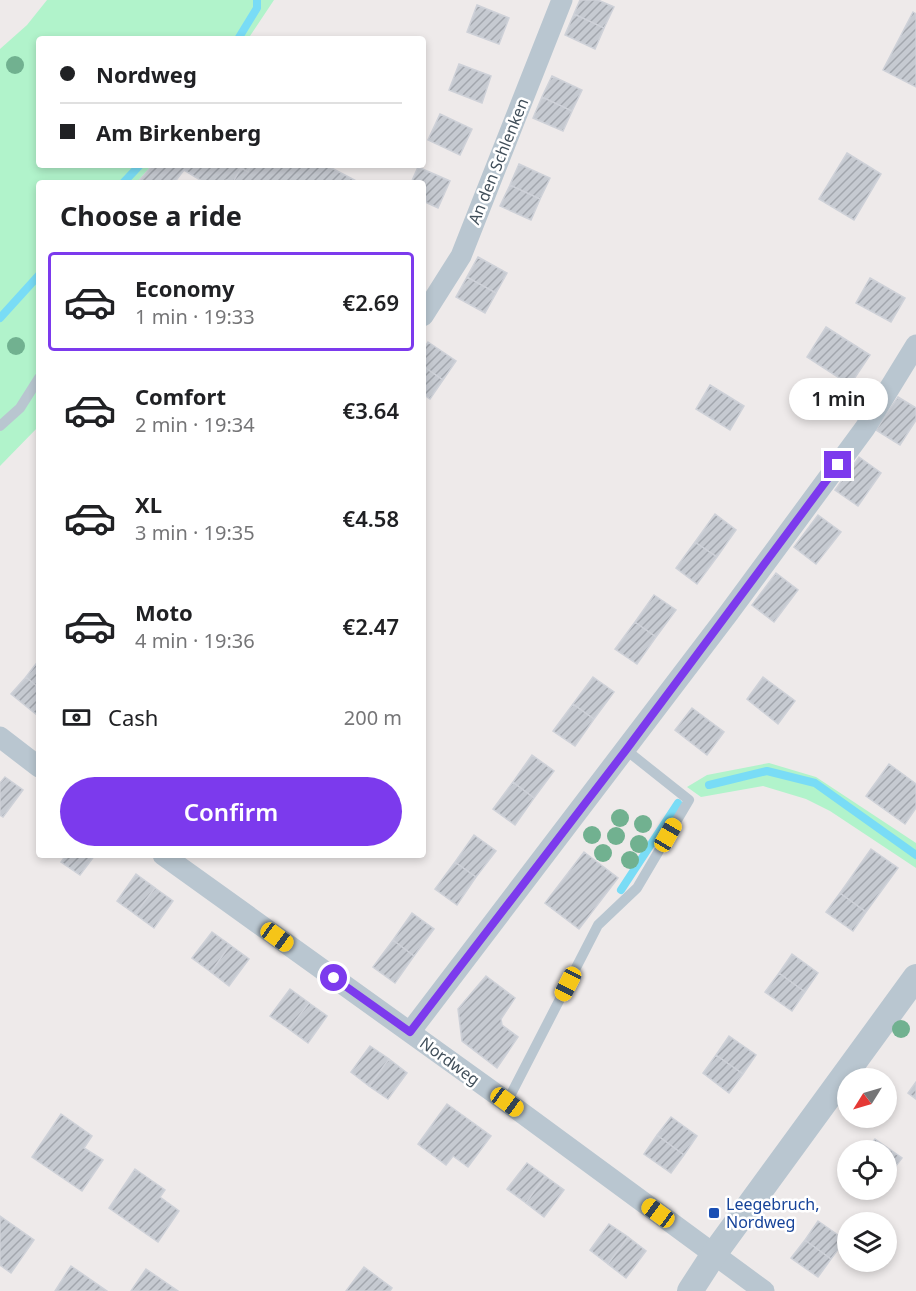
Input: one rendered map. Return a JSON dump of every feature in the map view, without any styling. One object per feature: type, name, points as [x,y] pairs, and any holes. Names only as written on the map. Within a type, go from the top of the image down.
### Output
[{"type":"street","name":"An den Schlenken","points":[[426,311],[461,256],[562,0]]},
{"type":"street","points":[[410,1032],[626,750],[865,428],[916,345]]},
{"type":"street","points":[[0,737],[36,758]]},
{"type":"street","name":"Nordweg","points":[[167,858],[507,1102],[764,1291]]},
{"type":"street","points":[[690,1291],[714,1254],[916,976]]},
{"type":"lane","points":[[0,426],[20,408],[36,383]]},
{"type":"lane","points":[[507,1102],[598,925],[637,888],[689,800],[626,750]]},
{"type":"green space","points":[[47,0],[274,0],[250,36],[36,36],[36,168],[149,168],[139,180],[36,180],[36,429],[0,466],[0,49],[27,25]]},
{"type":"green space","points":[[769,763],[816,777],[916,843],[916,868],[830,811],[806,799],[763,786],[701,797],[687,787],[707,775]]},
{"type":"building","points":[[580,0],[598,0],[614,7],[604,28],[574,14]]},
{"type":"building","points":[[477,5],[509,18],[499,44],[467,32]]},
{"type":"building","points":[[913,12],[916,14],[916,87],[883,70]]},
{"type":"building","points":[[574,14],[604,28],[595,49],[565,35]]},
{"type":"building","points":[[459,64],[491,76],[482,103],[449,90]]},
{"type":"building","points":[[552,76],[582,90],[572,111],[542,97]]},
{"type":"building","points":[[542,97],[572,111],[563,131],[533,118]]},
{"type":"building","points":[[440,114],[472,129],[460,155],[428,140]]},
{"type":"building","points":[[847,153],[881,174],[854,220],[819,199]]},
{"type":"building","points":[[519,164],[550,178],[540,199],[510,185]]},
{"type":"building","points":[[150,168],[241,168],[234,180],[200,180],[184,170],[176,180],[140,180]]},
{"type":"building","points":[[241,168],[248,172],[250,168],[332,168],[354,180],[234,180]]},
{"type":"building","points":[[418,168],[420,168],[450,181],[438,208],[426,202],[426,180],[412,180]]},
{"type":"building","points":[[510,185],[540,199],[531,220],[500,206]]},
{"type":"building","points":[[478,257],[507,273],[496,293],[467,277]]},
{"type":"building","points":[[467,277],[496,293],[485,313],[456,297]]},
{"type":"building","points":[[870,278],[905,298],[891,322],[856,303]]},
{"type":"building","points":[[826,327],[870,355],[850,385],[807,357]]},
{"type":"building","points":[[428,342],[456,361],[443,380],[426,368]]},
{"type":"building","points":[[426,368],[443,380],[430,399],[426,396]]},
{"type":"building","points":[[710,385],[744,406],[730,430],[696,409]]},
{"type":"building","points":[[898,397],[916,408],[916,420],[900,445],[876,430]]},
{"type":"building","points":[[859,457],[881,473],[858,506],[835,490]]},
{"type":"building","points":[[715,514],[736,530],[717,557],[695,542]]},
{"type":"building","points":[[818,515],[841,532],[816,564],[794,547]]},
{"type":"building","points":[[695,542],[717,557],[697,584],[676,568]]},
{"type":"building","points":[[776,573],[798,590],[774,622],[752,605]]},
{"type":"building","points":[[654,595],[676,610],[656,637],[635,622]]},
{"type":"building","points":[[635,622],[656,637],[637,664],[615,649]]},
{"type":"building","points":[[36,664],[36,685],[26,677]]},
{"type":"building","points":[[26,677],[36,685],[36,714],[11,694]]},
{"type":"building","points":[[593,677],[614,692],[594,719],[573,704]]},
{"type":"building","points":[[763,677],[795,701],[778,724],[747,699]]},
{"type":"building","points":[[573,704],[594,719],[575,746],[553,731]]},
{"type":"building","points":[[692,708],[724,732],[707,755],[675,730]]},
{"type":"building","points":[[532,755],[554,771],[534,798],[513,782]]},
{"type":"building","points":[[889,764],[916,784],[916,808],[905,824],[866,796]]},
{"type":"building","points":[[5,777],[23,790],[3,817],[0,815],[0,783]]},
{"type":"building","points":[[513,782],[534,798],[515,825],[493,809]]},
{"type":"building","points":[[474,835],[496,851],[476,877],[455,862]]},
{"type":"building","points":[[871,849],[898,868],[866,912],[840,893]]},
{"type":"building","points":[[584,852],[618,878],[579,929],[545,903]]},
{"type":"building","points":[[64,858],[93,858],[80,875],[61,862]]},
{"type":"building","points":[[455,862],[476,877],[457,905],[435,889]]},
{"type":"building","points":[[136,874],[155,888],[135,914],[117,901]]},
{"type":"building","points":[[155,888],[173,901],[154,928],[135,914]]},
{"type":"building","points":[[840,893],[866,912],[853,931],[826,912]]},
{"type":"building","points":[[412,913],[434,929],[414,956],[393,940]]},
{"type":"building","points":[[212,932],[230,945],[211,972],[192,958]]},
{"type":"building","points":[[393,940],[414,956],[395,983],[373,967]]},
{"type":"building","points":[[230,945],[249,959],[229,986],[211,972]]},
{"type":"building","points":[[792,954],[818,973],[805,992],[779,973]]},
{"type":"building","points":[[779,973],[805,992],[792,1011],[765,992]]},
{"type":"building","points":[[486,976],[515,998],[501,1019],[502,1025],[518,1037],[497,1068],[462,1041],[458,1009]]},
{"type":"building","points":[[290,989],[309,1003],[289,1029],[270,1016]]},
{"type":"building","points":[[309,1003],[327,1016],[308,1043],[289,1029]]},
{"type":"building","points":[[729,1036],[756,1055],[743,1074],[716,1055]]},
{"type":"building","points":[[370,1046],[389,1059],[369,1086],[351,1072]]},
{"type":"building","points":[[716,1055],[743,1074],[729,1093],[703,1073]]},
{"type":"building","points":[[389,1059],[407,1073],[388,1099],[369,1086]]},
{"type":"building","points":[[916,1082],[916,1099],[908,1093]]},
{"type":"building","points":[[447,1104],[491,1136],[468,1167],[453,1156],[446,1165],[418,1144]]},
{"type":"building","points":[[61,1114],[92,1136],[84,1148],[103,1160],[82,1191],[32,1157]]},
{"type":"building","points":[[671,1117],[697,1136],[684,1155],[657,1135]]},
{"type":"building","points":[[657,1135],[684,1155],[671,1173],[644,1154]]},
{"type":"building","points":[[897,1154],[902,1158],[897,1164]]},
{"type":"building","points":[[527,1163],[545,1176],[526,1203],[507,1189]]},
{"type":"building","points":[[135,1169],[165,1190],[160,1197],[179,1211],[158,1242],[109,1208]]},
{"type":"building","points":[[545,1176],[564,1190],[544,1217],[526,1203]]},
{"type":"building","points":[[0,1216],[34,1240],[11,1273],[0,1265]]},
{"type":"building","points":[[818,1221],[837,1234],[837,1251],[831,1259],[805,1240]]},
{"type":"building","points":[[609,1224],[628,1237],[608,1264],[590,1250]]},
{"type":"building","points":[[628,1237],[646,1251],[626,1278],[608,1264]]},
{"type":"building","points":[[805,1240],[831,1259],[818,1277],[791,1258]]},
{"type":"building","points":[[71,1266],[107,1291],[55,1291]]},
{"type":"building","points":[[364,1267],[392,1288],[390,1291],[346,1291]]},
{"type":"building","points":[[146,1269],[178,1291],[131,1291]]},
{"type":"waterway","points":[[240,36],[257,8],[257,0]]},
{"type":"waterway","points":[[126,180],[137,168]]},
{"type":"waterway","points":[[0,318],[36,278]]},
{"type":"waterway","points":[[709,785],[767,771],[815,783],[916,855]]},
{"type":"waterway","points":[[621,890],[678,803]]},
{"type":"place","name":"Leegebruch, Nordweg","points":[[714,1213]]},
{"type":"route","points":[[334,978],[410,1032],[626,750],[838,465]]}]
